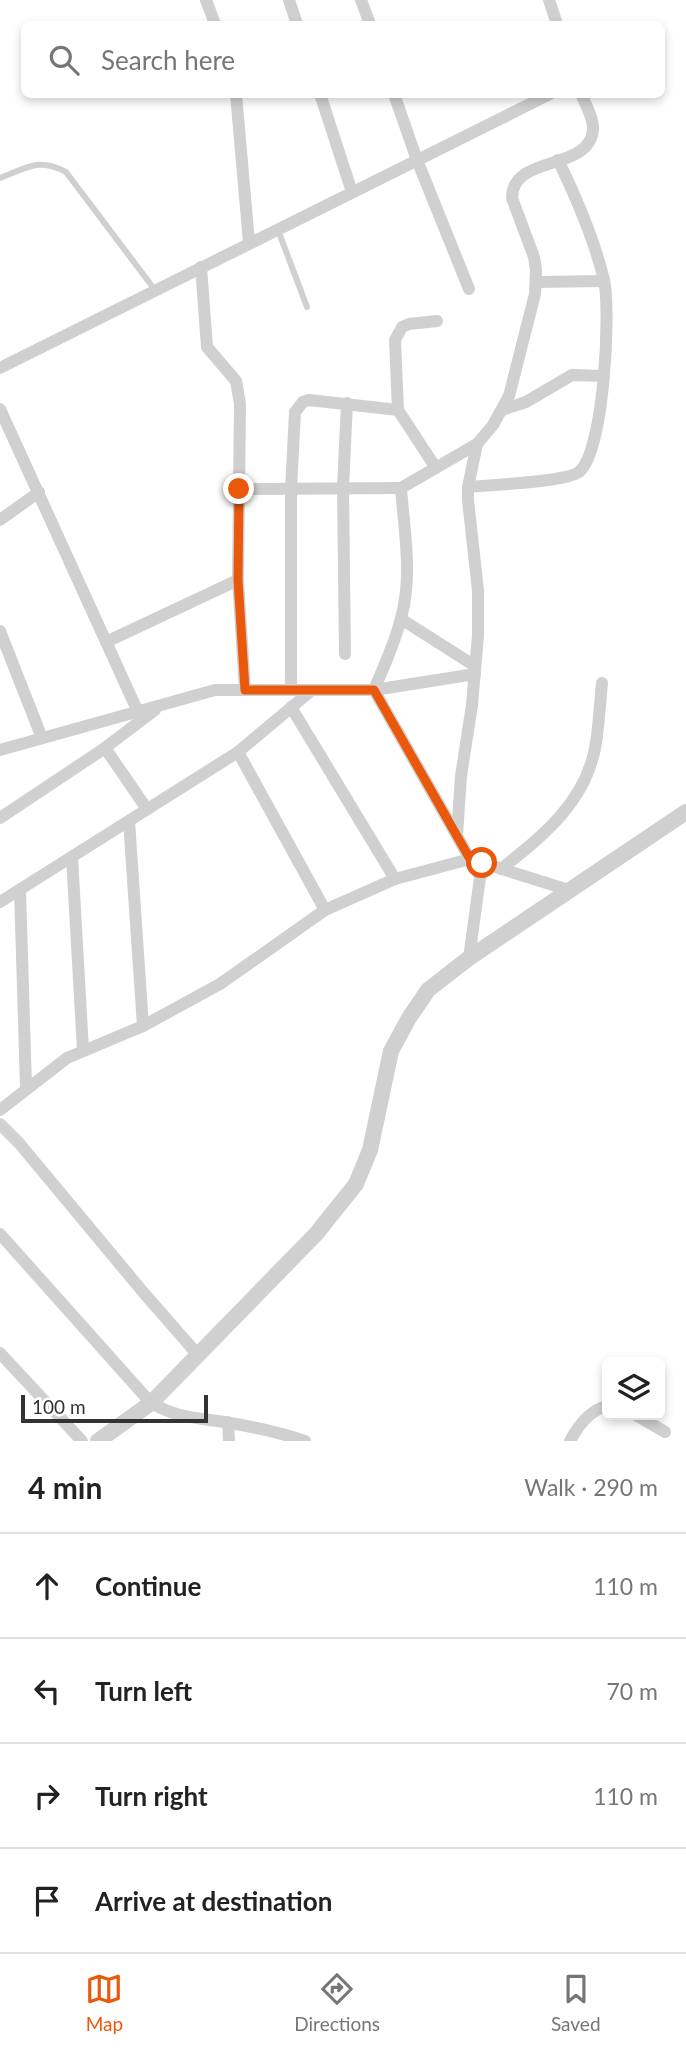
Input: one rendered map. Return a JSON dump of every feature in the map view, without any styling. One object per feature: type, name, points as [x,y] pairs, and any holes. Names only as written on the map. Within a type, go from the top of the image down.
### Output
[{"type":"street","points":[[206,0],[214,21]]},
{"type":"street","points":[[289,0],[296,21]]},
{"type":"street","points":[[361,0],[369,21]]},
{"type":"street","points":[[549,0],[556,21]]},
{"type":"street","points":[[236,98],[249,243]]},
{"type":"street","points":[[321,98],[352,192]]},
{"type":"street","points":[[395,98],[417,160],[469,289]]},
{"type":"street","points":[[0,368],[542,98]]},
{"type":"street","points":[[239,489],[401,488],[477,444],[509,396],[535,294],[534,257],[512,198],[512,189],[522,176],[582,151],[590,143],[593,124],[583,98]]},
{"type":"street","points":[[468,488],[572,476],[580,471],[592,451],[600,412],[607,321],[604,281],[582,211],[558,160]]},
{"type":"street","points":[[201,267],[207,347],[236,381],[240,404],[238,580],[245,690]]},
{"type":"street","points":[[536,282],[604,281]]},
{"type":"street","points":[[436,468],[398,410],[395,340],[398,332],[409,324],[437,321]]},
{"type":"street","points":[[502,410],[526,402],[572,375],[603,376]]},
{"type":"street","points":[[291,690],[291,489],[295,411],[309,400],[398,410]]},
{"type":"street","points":[[345,654],[343,488],[346,403]]},
{"type":"street","points":[[0,409],[138,712]]},
{"type":"street","points":[[457,835],[461,776],[475,670],[478,591],[468,488],[477,444]]},
{"type":"street","points":[[374,690],[401,618],[407,570],[401,488]]},
{"type":"street","points":[[0,520],[39,492]]},
{"type":"street","points":[[106,642],[238,580]]},
{"type":"street","points":[[401,618],[475,670]]},
{"type":"street","points":[[0,631],[42,738]]},
{"type":"street","points":[[0,750],[215,690],[374,690],[475,670]]},
{"type":"street","points":[[501,869],[560,819],[580,790],[596,744],[602,683]]},
{"type":"street","points":[[0,902],[238,752],[312,690]]},
{"type":"street","points":[[374,690],[457,835],[476,861],[469,958]]},
{"type":"street","points":[[0,818],[105,748],[162,705]]},
{"type":"street","points":[[291,707],[395,879]]},
{"type":"street","points":[[105,748],[147,810]]},
{"type":"street","points":[[238,752],[326,910]]},
{"type":"street","points":[[98,1441],[152,1403],[316,1234],[356,1184],[370,1150],[391,1051],[428,990],[469,958],[686,812]]},
{"type":"street","points":[[129,821],[143,1026]]},
{"type":"street","points":[[72,856],[83,1050]]},
{"type":"street","points":[[0,1110],[26,1087],[67,1058],[143,1026],[220,984],[326,910],[395,879],[476,861],[572,891]]},
{"type":"street","points":[[19,890],[26,1087]]},
{"type":"street","points":[[0,1124],[198,1355]]},
{"type":"street","points":[[0,1234],[152,1403],[170,1414],[185,1418],[228,1422],[304,1441]]},
{"type":"street","points":[[2,1359],[82,1441]]},
{"type":"street","points":[[570,1441],[584,1422],[602,1407]]},
{"type":"street","points":[[645,1420],[665,1432]]},
{"type":"street","points":[[228,1422],[229,1441]]},
{"type":"lane","points":[[0,178],[38,163],[53,165],[66,172],[155,290]]},
{"type":"lane","points":[[277,229],[307,307]]},
{"type":"route","points":[[239,489],[238,580],[245,690],[374,690],[470,859],[482,863]]}]
